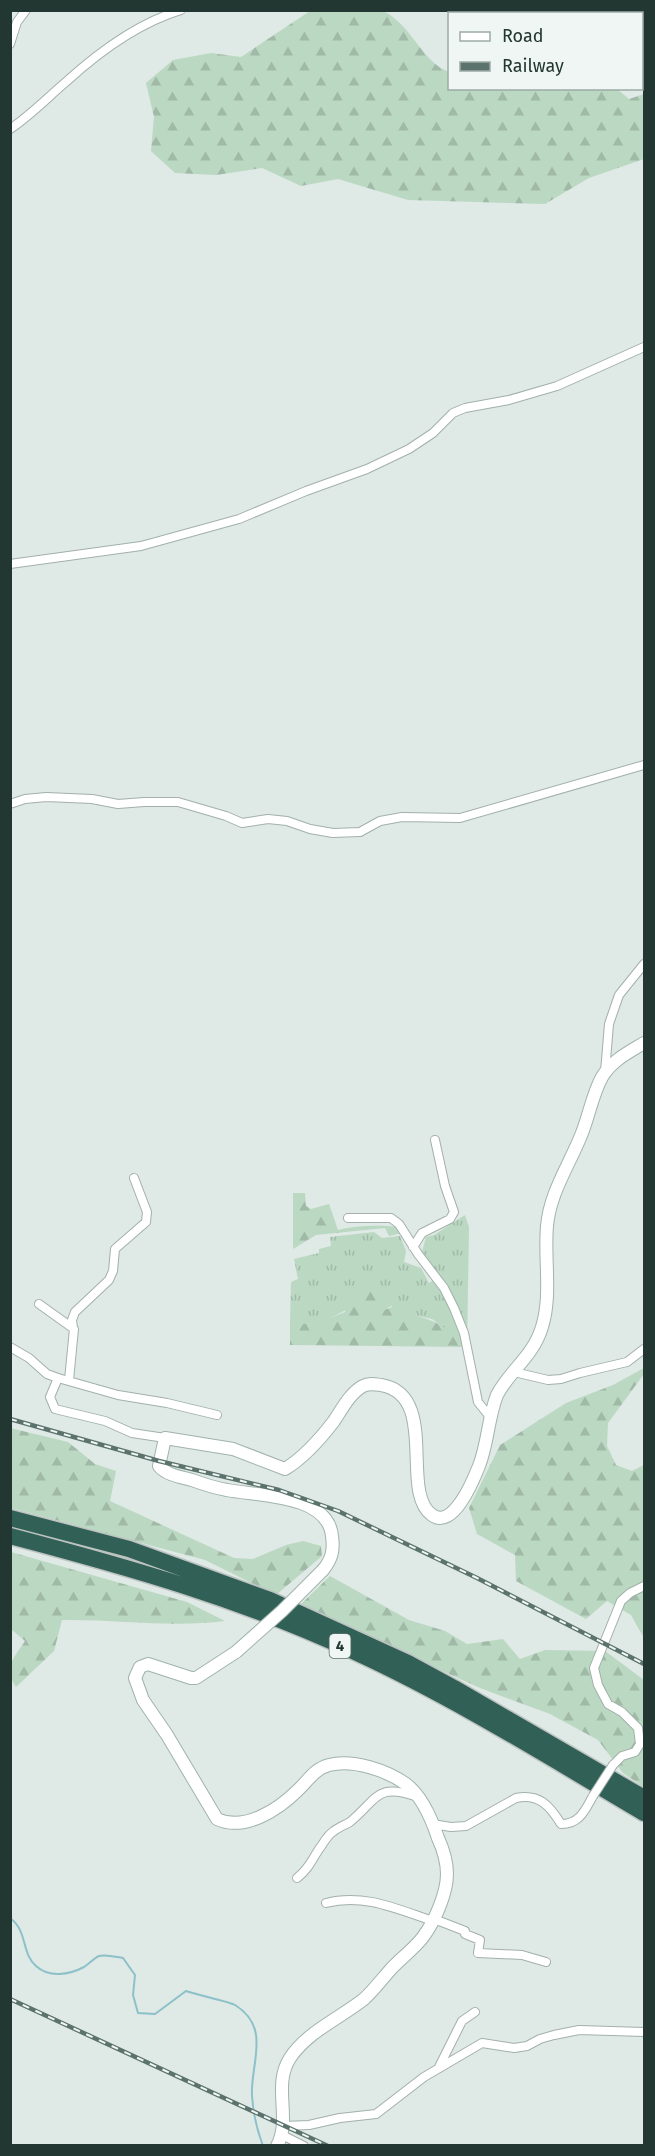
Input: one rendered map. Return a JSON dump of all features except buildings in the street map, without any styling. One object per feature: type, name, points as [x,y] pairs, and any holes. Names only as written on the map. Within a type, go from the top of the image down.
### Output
[{"type":"highway","name":"4","points":[[10,1518],[129,1549],[270,1600],[408,1664],[454,1688],[645,1798]]},
{"type":"highway","name":"4","points":[[10,1536],[121,1565],[189,1586],[250,1608],[355,1652],[512,1733],[645,1812]]},
{"type":"street","points":[[10,44],[17,22],[26,10]]},
{"type":"street","points":[[10,129],[26,119],[67,80],[98,55],[140,27],[181,10]]},
{"type":"street","points":[[10,564],[141,546],[181,533],[240,519],[399,454],[433,433],[453,413],[465,408],[509,400],[557,387],[645,347]]},
{"type":"street","points":[[10,804],[25,799],[46,797],[92,799],[118,804],[144,801],[178,802],[242,823],[268,819],[287,821],[310,829],[333,833],[360,832],[380,821],[402,817],[460,818],[645,765]]},
{"type":"street","points":[[605,1072],[609,1024],[619,996],[645,964]]},
{"type":"street","points":[[58,1378],[50,1397],[55,1409],[105,1421],[132,1433],[233,1449],[285,1469],[322,1436],[361,1387],[372,1384],[389,1386],[402,1395],[412,1412],[423,1502],[429,1513],[441,1519],[447,1517],[456,1510],[480,1465],[494,1402],[502,1386],[538,1338],[543,1324],[546,1298],[547,1228],[552,1198],[581,1135],[601,1078],[612,1064],[645,1043]]},
{"type":"street","points":[[413,1247],[422,1233],[447,1221],[454,1212],[445,1186],[435,1140]]},
{"type":"street","points":[[69,1380],[74,1332],[72,1320],[75,1312],[111,1275],[115,1250],[146,1222],[147,1212],[134,1178]]},
{"type":"street","points":[[348,1218],[387,1217],[395,1219],[444,1288],[454,1308],[464,1333],[478,1402],[490,1417]]},
{"type":"street","points":[[39,1304],[73,1328]]},
{"type":"street","points":[[10,1347],[29,1358],[47,1374],[58,1378],[118,1395],[167,1403],[217,1416]]},
{"type":"street","points":[[514,1372],[548,1380],[561,1379],[627,1362],[645,1349]]},
{"type":"street","points":[[165,1438],[159,1466],[169,1473],[227,1490],[274,1496],[316,1509],[330,1524],[332,1531],[332,1555],[322,1570],[282,1611],[236,1652],[196,1678],[148,1664],[140,1667],[135,1678],[143,1700],[167,1735],[217,1819],[238,1822],[258,1817],[286,1801],[313,1773],[332,1764],[353,1764],[378,1769],[408,1786],[418,1797],[441,1847],[447,1873],[433,1920],[423,1937],[365,1998],[298,2046],[293,2053],[281,2078],[281,2136]]},
{"type":"street","points":[[432,1824],[451,1827],[466,1826],[516,1798],[524,1796],[536,1798],[545,1803],[555,1813],[561,1824],[578,1820],[613,1765],[622,1756],[635,1752],[640,1744],[638,1728],[622,1712],[608,1704],[598,1684],[594,1668],[621,1601],[630,1593],[645,1586]]},
{"type":"street","points":[[297,1878],[306,1872],[318,1850],[335,1829],[350,1822],[375,1797],[393,1791],[418,1797]]},
{"type":"street","points":[[326,1903],[337,1900],[372,1901],[465,1931],[465,1934],[480,1940],[478,1953],[522,1955],[546,1962]]},
{"type":"street","points":[[438,2068],[462,2021],[475,2012]]},
{"type":"street","points":[[281,2136],[309,2124],[376,2114],[438,2068],[482,2043],[514,2048],[527,2046],[557,2034],[579,2030],[645,2032]]},
{"type":"street","points":[[281,2136],[304,2145]]},
{"type":"green space","points":[[380,10],[403,26],[431,60],[448,71],[448,90],[618,90],[629,99],[644,94],[644,159],[589,178],[545,204],[408,200],[338,179],[301,186],[262,168],[216,175],[175,173],[151,151],[154,117],[146,83],[173,60],[211,53],[241,57],[310,11]]},
{"type":"green space","points":[[293,1193],[305,1193],[306,1206],[311,1209],[329,1204],[338,1230],[360,1226],[383,1226],[398,1227],[402,1233],[389,1236],[385,1228],[316,1235],[293,1249]]},
{"type":"green space","points":[[465,1215],[469,1227],[467,1347],[464,1342],[432,1319],[413,1315],[391,1306],[384,1310],[372,1292],[353,1306],[325,1320],[290,1324],[291,1282],[298,1279],[294,1259],[319,1253],[319,1249],[331,1246],[330,1237],[374,1232],[382,1238],[400,1236],[406,1251],[404,1262],[421,1268],[429,1283],[437,1278],[422,1252],[426,1237],[434,1235]]},
{"type":"green space","points":[[372,1291],[384,1310],[400,1304],[413,1309],[413,1315],[443,1326],[467,1347],[290,1345],[290,1324],[318,1321],[345,1312],[345,1301]]},
{"type":"green space","points":[[644,1368],[644,1374],[608,1423],[607,1446],[616,1465],[632,1471],[644,1465],[644,1638],[631,1615],[607,1601],[586,1619],[516,1581],[515,1555],[477,1534],[469,1508],[500,1445],[566,1403],[613,1385]]},
{"type":"green space","points":[[10,1428],[68,1442],[95,1464],[116,1471],[110,1501],[234,1558],[253,1559],[286,1545],[303,1541],[321,1546],[322,1556],[276,1595],[205,1560],[11,1508]]},
{"type":"green space","points":[[11,1552],[187,1602],[225,1621],[184,1624],[62,1620],[54,1651],[16,1687],[10,1674],[10,1668],[25,1641],[11,1629]]},
{"type":"green space","points":[[330,1576],[409,1620],[445,1631],[467,1644],[503,1639],[520,1659],[545,1650],[605,1651],[644,1680],[644,1787],[623,1773],[598,1740],[550,1714],[480,1688],[299,1606]]},
{"type":"waterway","points":[[10,1918],[20,1929],[31,1961],[41,1970],[59,1974],[84,1967],[102,1955],[123,1958],[135,1975],[133,1995],[138,2013],[155,2014],[186,1991],[231,2003],[246,2014],[253,2024],[256,2035],[252,2096],[263,2146]]},
{"type":"railway","points":[[10,1419],[159,1461],[279,1490],[338,1511],[477,1578],[644,1664]]},
{"type":"railway","points":[[10,1999],[328,2146]]}]
